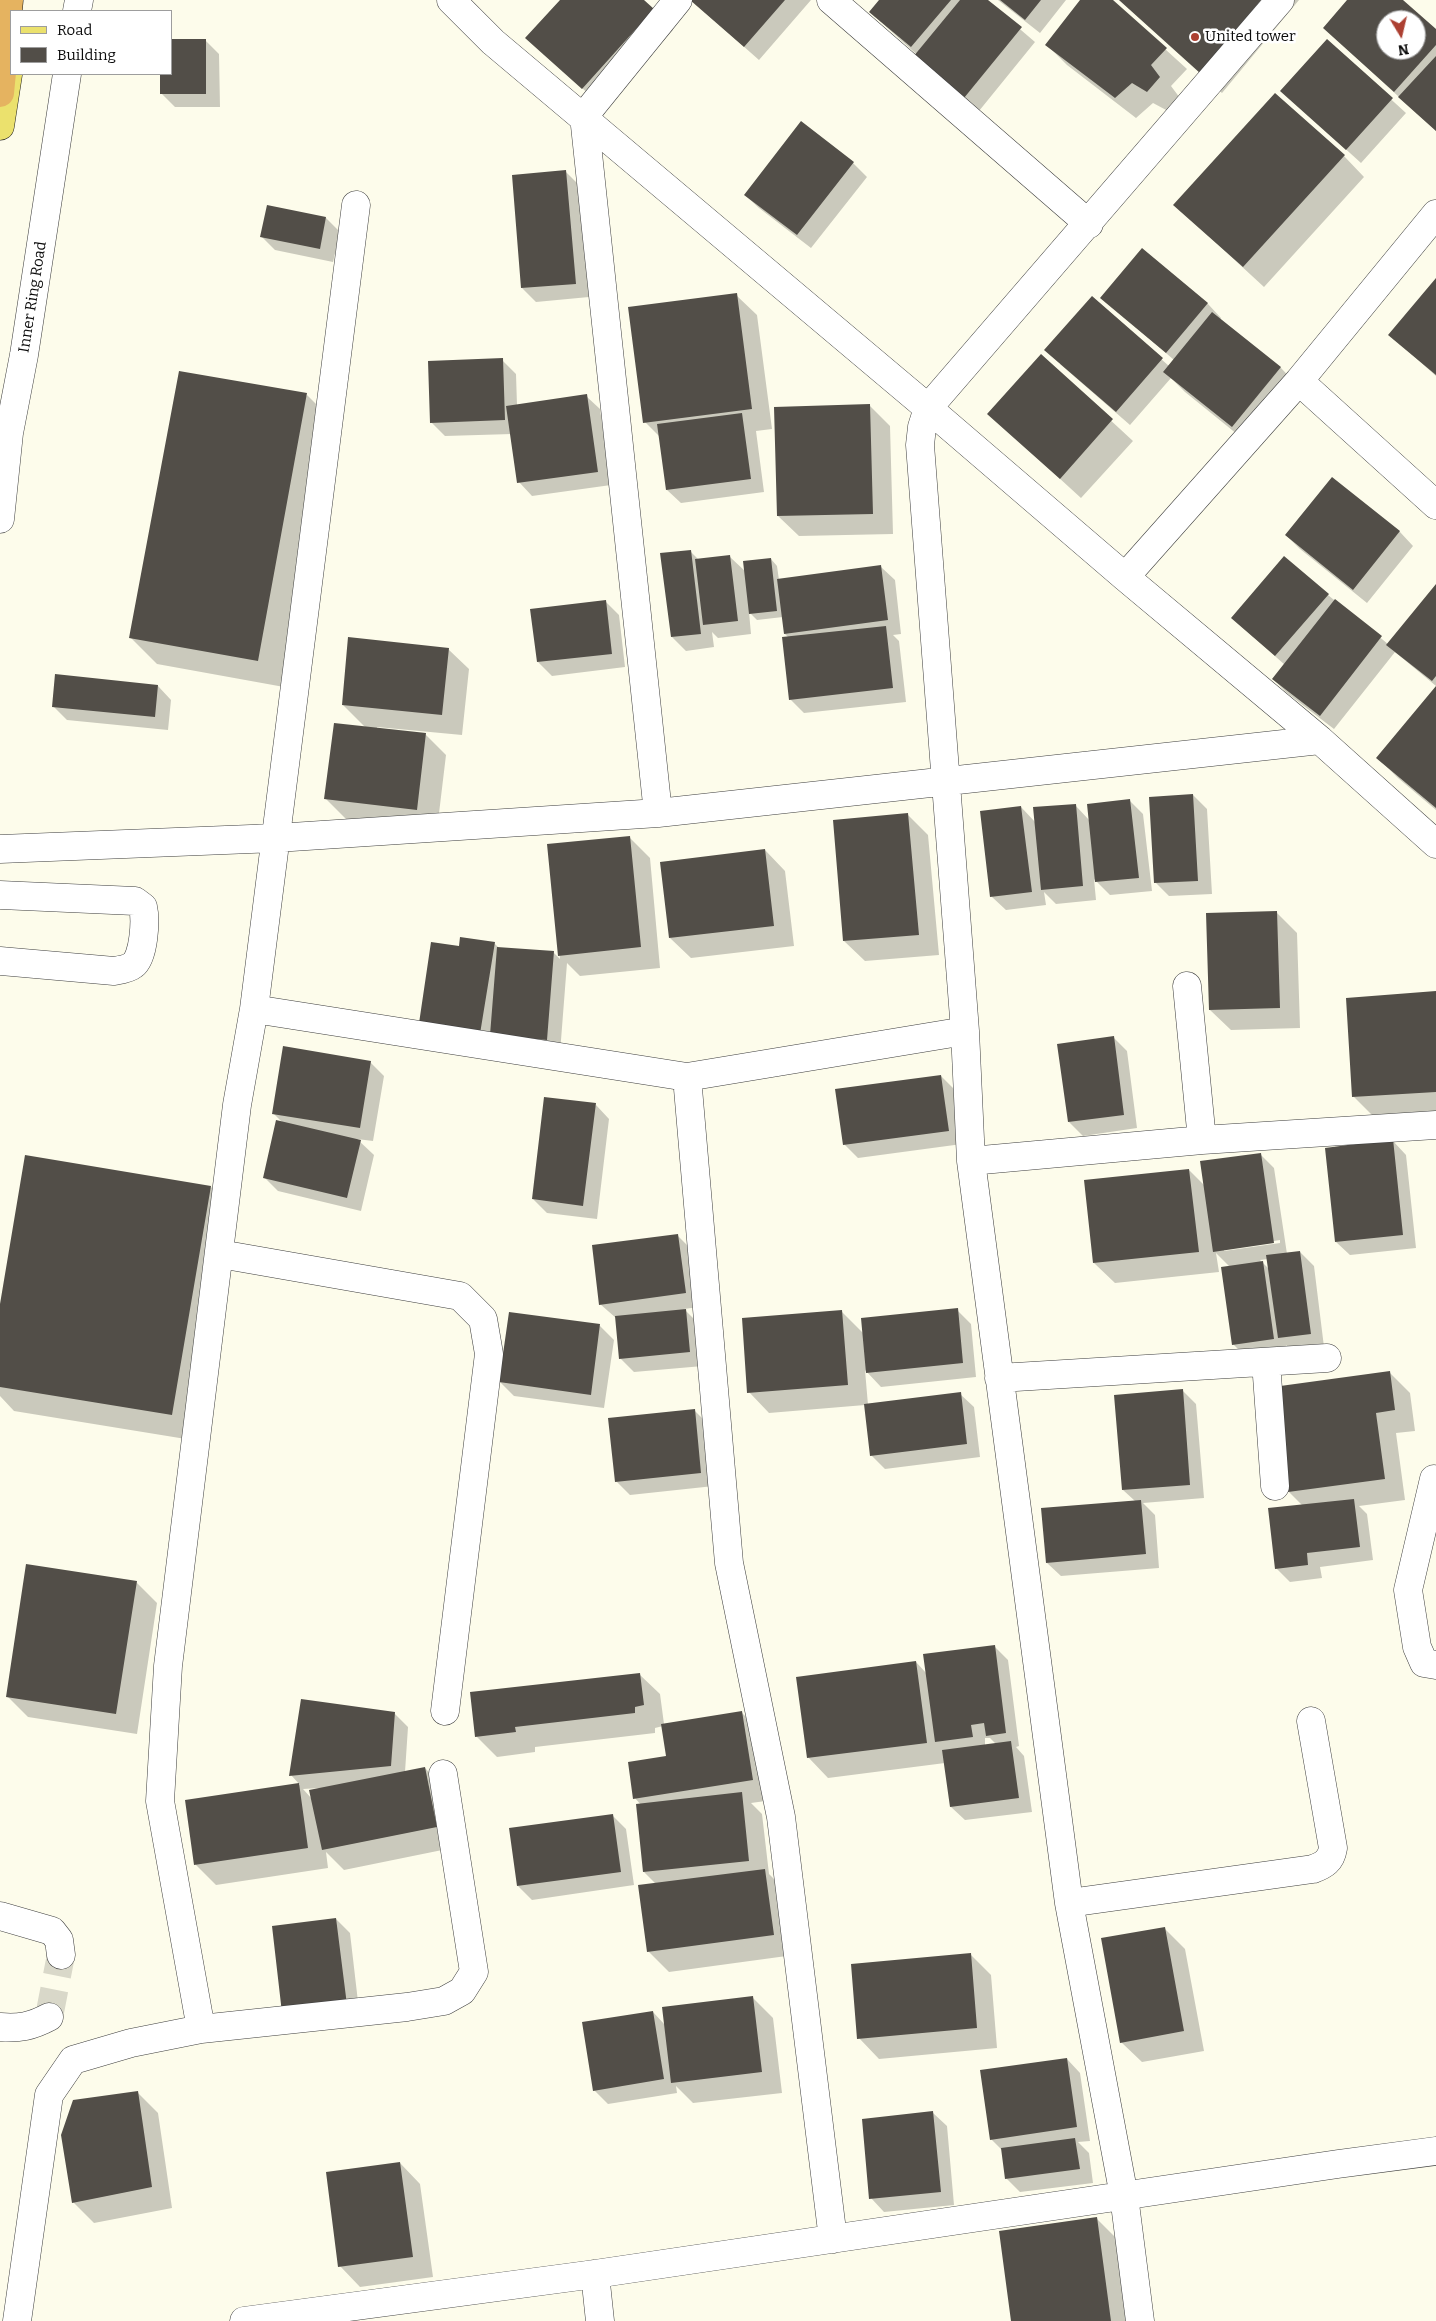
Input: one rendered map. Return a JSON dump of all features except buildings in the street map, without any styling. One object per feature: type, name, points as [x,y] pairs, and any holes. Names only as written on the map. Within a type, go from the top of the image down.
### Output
[{"type":"highway","points":[[0,58],[9,0]]},
{"type":"highway","points":[[0,93],[9,0]]},
{"type":"main road","points":[[0,126],[10,59]]},
{"type":"street","points":[[452,0],[493,42],[584,116],[1125,577],[1320,740],[1436,844]]},
{"type":"street","points":[[658,813],[584,116],[678,0]]},
{"type":"street","points":[[831,0],[1088,224]]},
{"type":"street","points":[[1140,2321],[1124,2196],[1069,1904],[971,1161],[965,1031],[920,445],[922,428],[928,408],[1280,0]]},
{"type":"street","name":"Inner Ring Road","points":[[0,520],[9,433],[24,355],[68,75]]},
{"type":"street","points":[[202,2029],[160,1802],[168,1666],[237,1106],[254,1009],[356,205]]},
{"type":"street","points":[[1125,577],[1299,381],[1435,217]]},
{"type":"street","points":[[1299,381],[1436,505]]},
{"type":"street","points":[[0,850],[276,838],[658,813],[1320,740]]},
{"type":"street","points":[[0,895],[134,901],[143,907],[145,917],[139,958],[132,966],[114,971],[0,961]]},
{"type":"street","points":[[1187,986],[1202,1140]]},
{"type":"street","points":[[254,1009],[687,1077],[965,1031]]},
{"type":"street","points":[[687,1077],[729,1563],[781,1817],[832,2239]]},
{"type":"street","points":[[971,1161],[1202,1140],[1436,1125]]},
{"type":"street","points":[[220,1254],[460,1296],[483,1320],[489,1354],[445,1711]]},
{"type":"street","points":[[999,1378],[1327,1358]]},
{"type":"street","points":[[1266,1362],[1275,1486]]},
{"type":"street","points":[[1434,1479],[1408,1590],[1417,1647],[1424,1663],[1436,1665]]},
{"type":"street","points":[[1069,1904],[1313,1869],[1323,1865],[1332,1857],[1333,1848],[1311,1721]]},
{"type":"street","points":[[17,2321],[49,2095],[73,2060],[131,2043],[202,2029],[407,2007],[444,2000],[462,1991],[474,1972],[443,1774]]},
{"type":"street","points":[[0,1916],[52,1931],[59,1940],[61,1954]]},
{"type":"street","points":[[0,2027],[16,2028],[31,2026],[49,2017]]},
{"type":"street","points":[[244,2321],[595,2274],[1436,2151]]},
{"type":"street","points":[[595,2274],[600,2321]]},
{"type":"tunnel","points":[[49,2017],[61,1955]]},
{"type":"place","name":"United tower","points":[[1195,37]]}]
